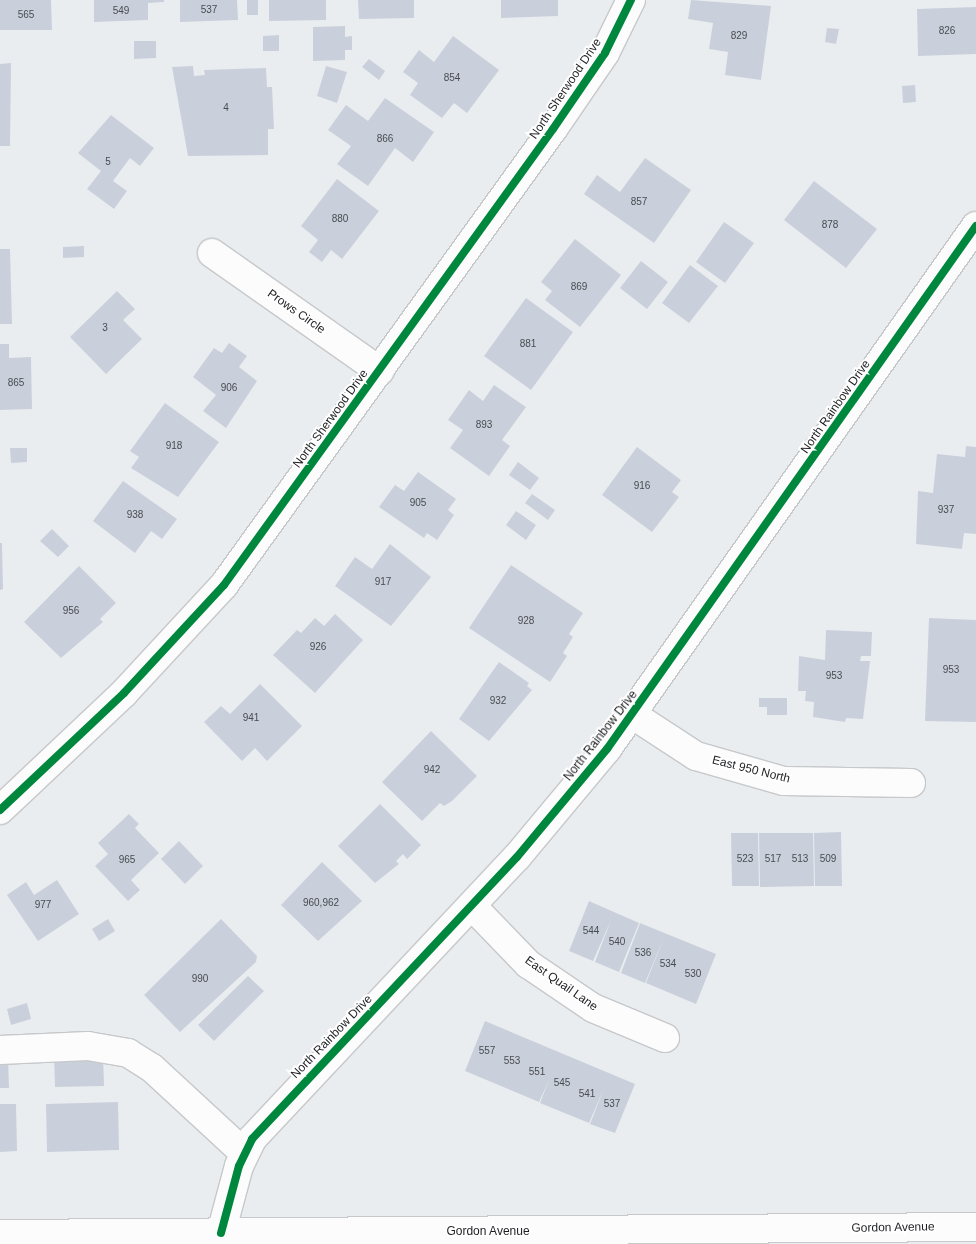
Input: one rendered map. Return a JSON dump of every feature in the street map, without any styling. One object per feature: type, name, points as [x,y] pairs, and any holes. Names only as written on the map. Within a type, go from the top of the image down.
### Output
[{"type":"street","name":"North Sherwood Drive","points":[[0,810],[124,693],[219,590],[380,371],[605,54],[631,0]]},
{"type":"street","name":"North Rainbow Drive","points":[[221,1233],[244,1153],[274,1113],[472,906],[632,715],[976,226]]},
{"type":"street","name":"Prows Circle","points":[[212,253],[380,371]]},
{"type":"street","name":"East 950 North","points":[[632,715],[696,756],[784,781],[911,783]]},
{"type":"street","name":"East Quail Lane","points":[[472,906],[528,964],[593,1008],[665,1038]]},
{"type":"street","points":[[0,1050],[88,1046],[128,1053],[152,1068],[244,1153]]},
{"type":"street","name":"Gordon Avenue","points":[[0,1234],[976,1227]]},
{"type":"building","points":[[0,0],[51,0],[52,30],[0,30]]},
{"type":"building","points":[[94,0],[164,0],[164,2],[148,3],[148,20],[94,22]]},
{"type":"building","points":[[180,0],[237,0],[238,20],[180,22]]},
{"type":"building","points":[[247,0],[258,0],[258,15],[247,15]]},
{"type":"building","points":[[269,0],[326,0],[326,20],[269,21]]},
{"type":"building","points":[[358,0],[414,0],[414,18],[359,19]]},
{"type":"building","points":[[501,0],[558,0],[558,16],[501,18]]},
{"type":"building","points":[[691,0],[771,6],[761,80],[725,75],[728,52],[709,49],[713,23],[688,19]]},
{"type":"building","points":[[976,7],[976,54],[918,56],[917,9]]},
{"type":"building","points":[[345,26],[345,37],[352,36],[352,50],[345,50],[345,60],[313,61],[313,27]]},
{"type":"building","points":[[827,28],[839,29],[836,44],[825,42]]},
{"type":"building","points":[[279,35],[279,51],[263,51],[263,36]]},
{"type":"building","points":[[453,36],[499,70],[467,113],[454,103],[442,118],[410,95],[418,83],[403,72],[419,50],[434,62]]},
{"type":"building","points":[[134,41],[156,41],[156,58],[134,59]]},
{"type":"building","points":[[369,59],[385,71],[379,80],[362,67]]},
{"type":"building","points":[[11,63],[10,146],[0,146],[0,64]]},
{"type":"building","points":[[193,66],[194,76],[205,75],[204,70],[266,68],[267,87],[272,87],[274,129],[268,129],[268,155],[188,156],[172,67]]},
{"type":"building","points":[[326,66],[347,72],[337,103],[317,96]]},
{"type":"building","points":[[915,85],[916,102],[903,103],[902,86]]},
{"type":"building","points":[[385,98],[434,132],[413,162],[395,148],[368,186],[337,164],[351,146],[328,130],[346,105],[368,121]]},
{"type":"building","points":[[111,115],[154,148],[140,166],[130,158],[113,181],[127,191],[114,209],[87,189],[101,171],[78,153]]},
{"type":"building","points":[[645,158],[691,190],[654,243],[584,194],[597,175],[620,192]]},
{"type":"building","points":[[337,179],[379,211],[342,259],[331,250],[322,262],[309,252],[318,240],[301,226]]},
{"type":"building","points":[[814,181],[877,229],[846,268],[784,220]]},
{"type":"building","points":[[724,222],[754,243],[725,283],[696,262]]},
{"type":"building","points":[[575,239],[621,275],[580,327],[545,300],[552,291],[541,282]]},
{"type":"building","points":[[84,246],[84,257],[63,258],[63,247]]},
{"type":"building","points":[[0,249],[10,249],[12,324],[0,324]]},
{"type":"building","points":[[641,261],[668,282],[647,309],[620,288]]},
{"type":"building","points":[[690,265],[718,286],[689,323],[662,303]]},
{"type":"building","points":[[117,291],[135,309],[123,320],[142,339],[106,374],[70,337]]},
{"type":"building","points":[[526,298],[573,332],[531,390],[484,356]]},
{"type":"building","points":[[229,343],[247,356],[239,367],[257,381],[226,428],[203,411],[216,395],[193,377],[214,348],[222,353]]},
{"type":"building","points":[[0,344],[9,344],[9,358],[31,357],[32,409],[0,410]]},
{"type":"building","points":[[494,385],[526,407],[502,440],[510,446],[489,476],[450,448],[463,430],[448,420],[469,390],[483,401]]},
{"type":"building","points":[[165,403],[219,442],[178,497],[131,468],[139,457],[130,451]]},
{"type":"building","points":[[966,446],[976,447],[976,534],[964,533],[962,549],[916,544],[918,491],[933,493],[937,454],[965,457]]},
{"type":"building","points":[[637,447],[681,480],[672,492],[679,497],[652,532],[602,495]]},
{"type":"building","points":[[10,448],[27,448],[27,462],[11,463]]},
{"type":"building","points":[[518,462],[539,478],[530,490],[509,475]]},
{"type":"building","points":[[418,472],[456,499],[448,510],[454,515],[437,540],[427,533],[424,538],[379,507],[395,485],[404,491]]},
{"type":"building","points":[[123,481],[177,519],[162,539],[151,531],[135,553],[93,521]]},
{"type":"building","points":[[532,494],[555,510],[548,520],[525,503]]},
{"type":"building","points":[[516,511],[536,525],[526,540],[506,525]]},
{"type":"building","points":[[52,529],[69,546],[58,557],[40,541]]},
{"type":"building","points":[[0,543],[2,543],[3,589],[0,590]]},
{"type":"building","points":[[390,544],[431,577],[391,626],[335,586],[355,557],[372,569]]},
{"type":"building","points":[[511,565],[583,613],[569,634],[573,637],[563,653],[567,656],[550,682],[469,628]]},
{"type":"building","points":[[79,566],[116,603],[100,619],[103,622],[61,658],[24,622]]},
{"type":"building","points":[[335,614],[363,640],[315,693],[273,655],[297,630],[301,633],[315,618],[324,626]]},
{"type":"building","points":[[929,618],[976,620],[976,722],[925,721]]},
{"type":"building","points":[[826,630],[872,632],[871,656],[861,656],[860,661],[870,661],[863,719],[846,718],[845,722],[813,717],[814,702],[805,701],[806,691],[798,691],[799,656],[825,660]]},
{"type":"building","points":[[499,662],[529,683],[527,686],[532,690],[489,741],[459,719]]},
{"type":"building","points":[[260,684],[302,726],[267,761],[255,748],[242,761],[204,722],[221,706],[230,714]]},
{"type":"building","points":[[759,698],[787,698],[787,715],[767,715],[767,707],[759,707]]},
{"type":"building","points":[[431,731],[477,776],[452,801],[444,806],[440,803],[422,821],[382,782]]},
{"type":"building","points":[[380,804],[421,845],[407,859],[403,854],[396,861],[399,864],[375,883],[338,846]]},
{"type":"building","points":[[129,814],[139,824],[135,828],[159,853],[131,880],[140,890],[128,901],[95,866],[108,854],[98,843]]},
{"type":"building","points":[[841,832],[842,886],[815,886],[814,833]]},
{"type":"building","points":[[731,833],[758,833],[759,886],[732,886]]},
{"type":"building","points":[[759,833],[813,833],[814,886],[760,887]]},
{"type":"building","points":[[179,841],[203,866],[185,884],[161,859]]},
{"type":"building","points":[[322,862],[362,901],[318,941],[281,905]]},
{"type":"building","points":[[57,880],[79,914],[38,941],[7,895],[26,882],[34,895]]},
{"type":"building","points":[[589,901],[639,923],[619,972],[595,962],[611,920],[593,961],[569,951]]},
{"type":"building","points":[[108,919],[115,931],[99,941],[92,929]]},
{"type":"building","points":[[221,919],[257,956],[256,962],[180,1032],[144,995]]},
{"type":"building","points":[[640,923],[716,954],[696,1004],[646,983],[665,935],[645,983],[621,973]]},
{"type":"building","points":[[248,976],[264,991],[214,1041],[198,1025]]},
{"type":"building","points":[[27,1003],[31,1019],[11,1025],[7,1009]]},
{"type":"building","points":[[485,1021],[635,1084],[615,1133],[590,1124],[604,1088],[589,1123],[540,1103],[549,1080],[539,1102],[465,1071]]},
{"type":"building","points":[[103,1053],[104,1086],[55,1087],[54,1054]]},
{"type":"building","points":[[0,1056],[8,1056],[9,1088],[0,1088]]},
{"type":"building","points":[[118,1102],[119,1150],[47,1152],[46,1104]]},
{"type":"building","points":[[0,1104],[16,1104],[17,1151],[0,1152]]},
{"type":"cycle path","points":[[0,810],[124,693],[224,585],[553,129],[605,53],[631,0]]},
{"type":"cycle path","points":[[221,1233],[239,1166],[252,1139],[517,857],[607,749],[976,226]]}]
